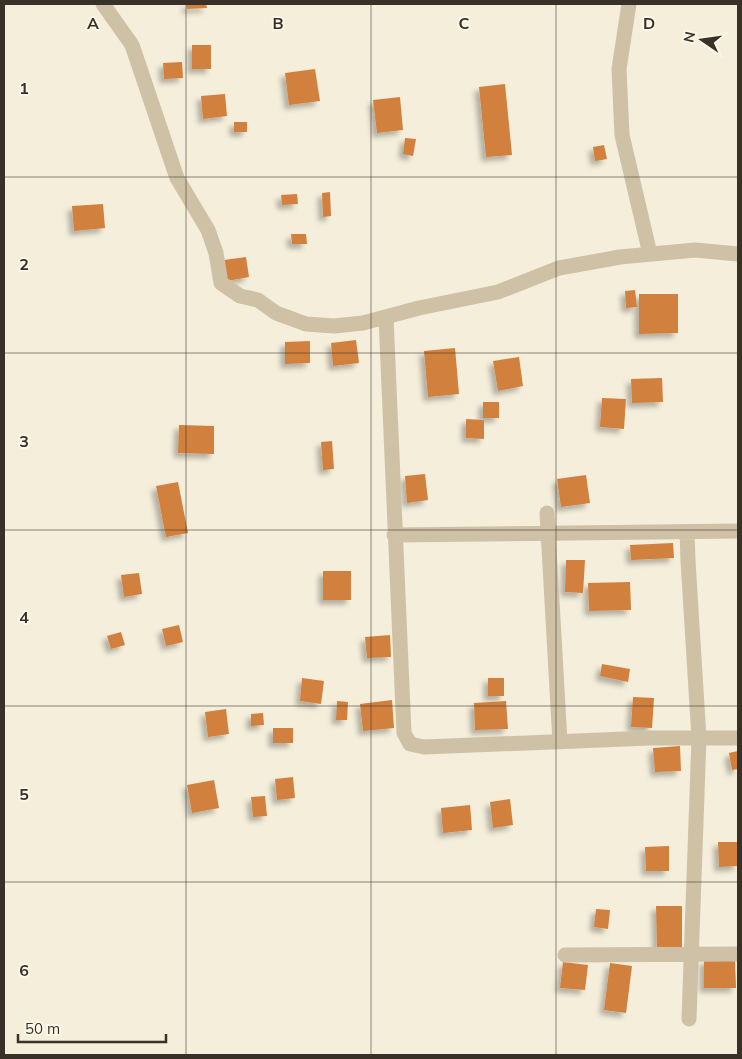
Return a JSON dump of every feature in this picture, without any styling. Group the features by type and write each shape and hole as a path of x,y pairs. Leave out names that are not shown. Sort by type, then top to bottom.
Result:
{"street":[{"path":"103,4 132,45 177,178 208,230 216,253 221,283 240,296 258,300 276,313 306,324 334,326 363,323 498,292 559,268 620,257 696,250 738,254"},
{"path":"629,4 619,69 622,135 650,254"},
{"path":"386,317 404,733 410,744 424,747 650,738 738,738"},
{"path":"547,513 560,742"},
{"path":"394,535 738,531"},
{"path":"688,532 688,561 699,738 689,1019"},
{"path":"565,955 738,954"}],"building":[{"path":"186,4 206,4 207,8 187,9"},
{"path":"192,45 211,45 211,69 192,69"},
{"path":"182,62 183,78 164,79 163,63"},
{"path":"315,69 320,101 289,105 285,73"},
{"path":"505,84 512,155 486,157 479,87"},
{"path":"225,94 227,116 203,119 201,96"},
{"path":"400,97 403,130 377,133 373,100"},
{"path":"234,122 247,122 247,132 234,132"},
{"path":"405,138 416,139 413,156 403,154"},
{"path":"604,145 607,159 595,161 593,147"},
{"path":"330,192 331,216 323,217 322,193"},
{"path":"297,194 298,204 282,205 281,195"},
{"path":"103,204 105,228 74,231 72,206"},
{"path":"291,234 306,234 307,244 292,244"},
{"path":"246,257 249,277 227,281 224,260"},
{"path":"635,290 637,307 626,308 625,291"},
{"path":"639,294 678,294 678,333 639,334"},
{"path":"356,340 359,363 333,366 331,343"},
{"path":"310,341 310,363 285,364 285,342"},
{"path":"455,348 459,394 428,397 424,351"},
{"path":"519,357 523,386 498,391 493,361"},
{"path":"662,378 663,402 632,403 631,379"},
{"path":"602,398 626,399 624,429 600,427"},
{"path":"483,402 499,402 499,418 483,418"},
{"path":"466,419 484,420 484,439 466,438"},
{"path":"179,425 214,426 214,454 178,453"},
{"path":"332,441 334,469 323,470 321,442"},
{"path":"425,474 428,500 407,503 405,476"},
{"path":"586,475 590,503 561,507 557,479"},
{"path":"178,482 188,533 166,537 156,486"},
{"path":"673,543 674,558 631,560 630,545"},
{"path":"566,560 585,560 583,593 565,592"},
{"path":"323,571 351,571 351,600 323,600"},
{"path":"139,573 142,594 124,597 121,575"},
{"path":"630,582 631,610 589,611 588,583"},
{"path":"179,625 183,642 166,646 162,629"},
{"path":"121,632 125,645 111,649 107,636"},
{"path":"390,635 391,657 367,658 365,637"},
{"path":"602,664 630,669 628,682 600,676"},
{"path":"302,678 324,681 321,704 300,701"},
{"path":"488,678 504,678 504,696 488,696"},
{"path":"633,697 654,698 652,728 631,727"},
{"path":"392,700 394,728 363,731 360,704"},
{"path":"337,701 348,702 347,720 336,720"},
{"path":"506,701 508,729 475,730 474,703"},
{"path":"226,709 229,734 208,737 205,712"},
{"path":"263,713 264,725 251,726 251,714"},
{"path":"273,728 293,728 293,743 273,743"},
{"path":"680,746 681,771 655,772 653,748"},
{"path":"738,751 738,769 732,770 729,753"},
{"path":"293,777 295,798 277,800 275,779"},
{"path":"214,780 219,808 192,813 187,785"},
{"path":"265,796 267,816 253,817 251,797"},
{"path":"510,799 513,825 493,828 490,802"},
{"path":"470,805 472,830 443,833 441,808"},
{"path":"718,842 738,842 738,866 719,867"},
{"path":"669,846 669,871 646,871 645,847"},
{"path":"656,906 682,906 682,949 657,949"},
{"path":"596,909 610,910 608,929 594,927"},
{"path":"704,960 735,960 736,988 704,988"},
{"path":"563,962 588,965 585,990 560,988"},
{"path":"610,963 632,966 626,1013 604,1010"}]}
